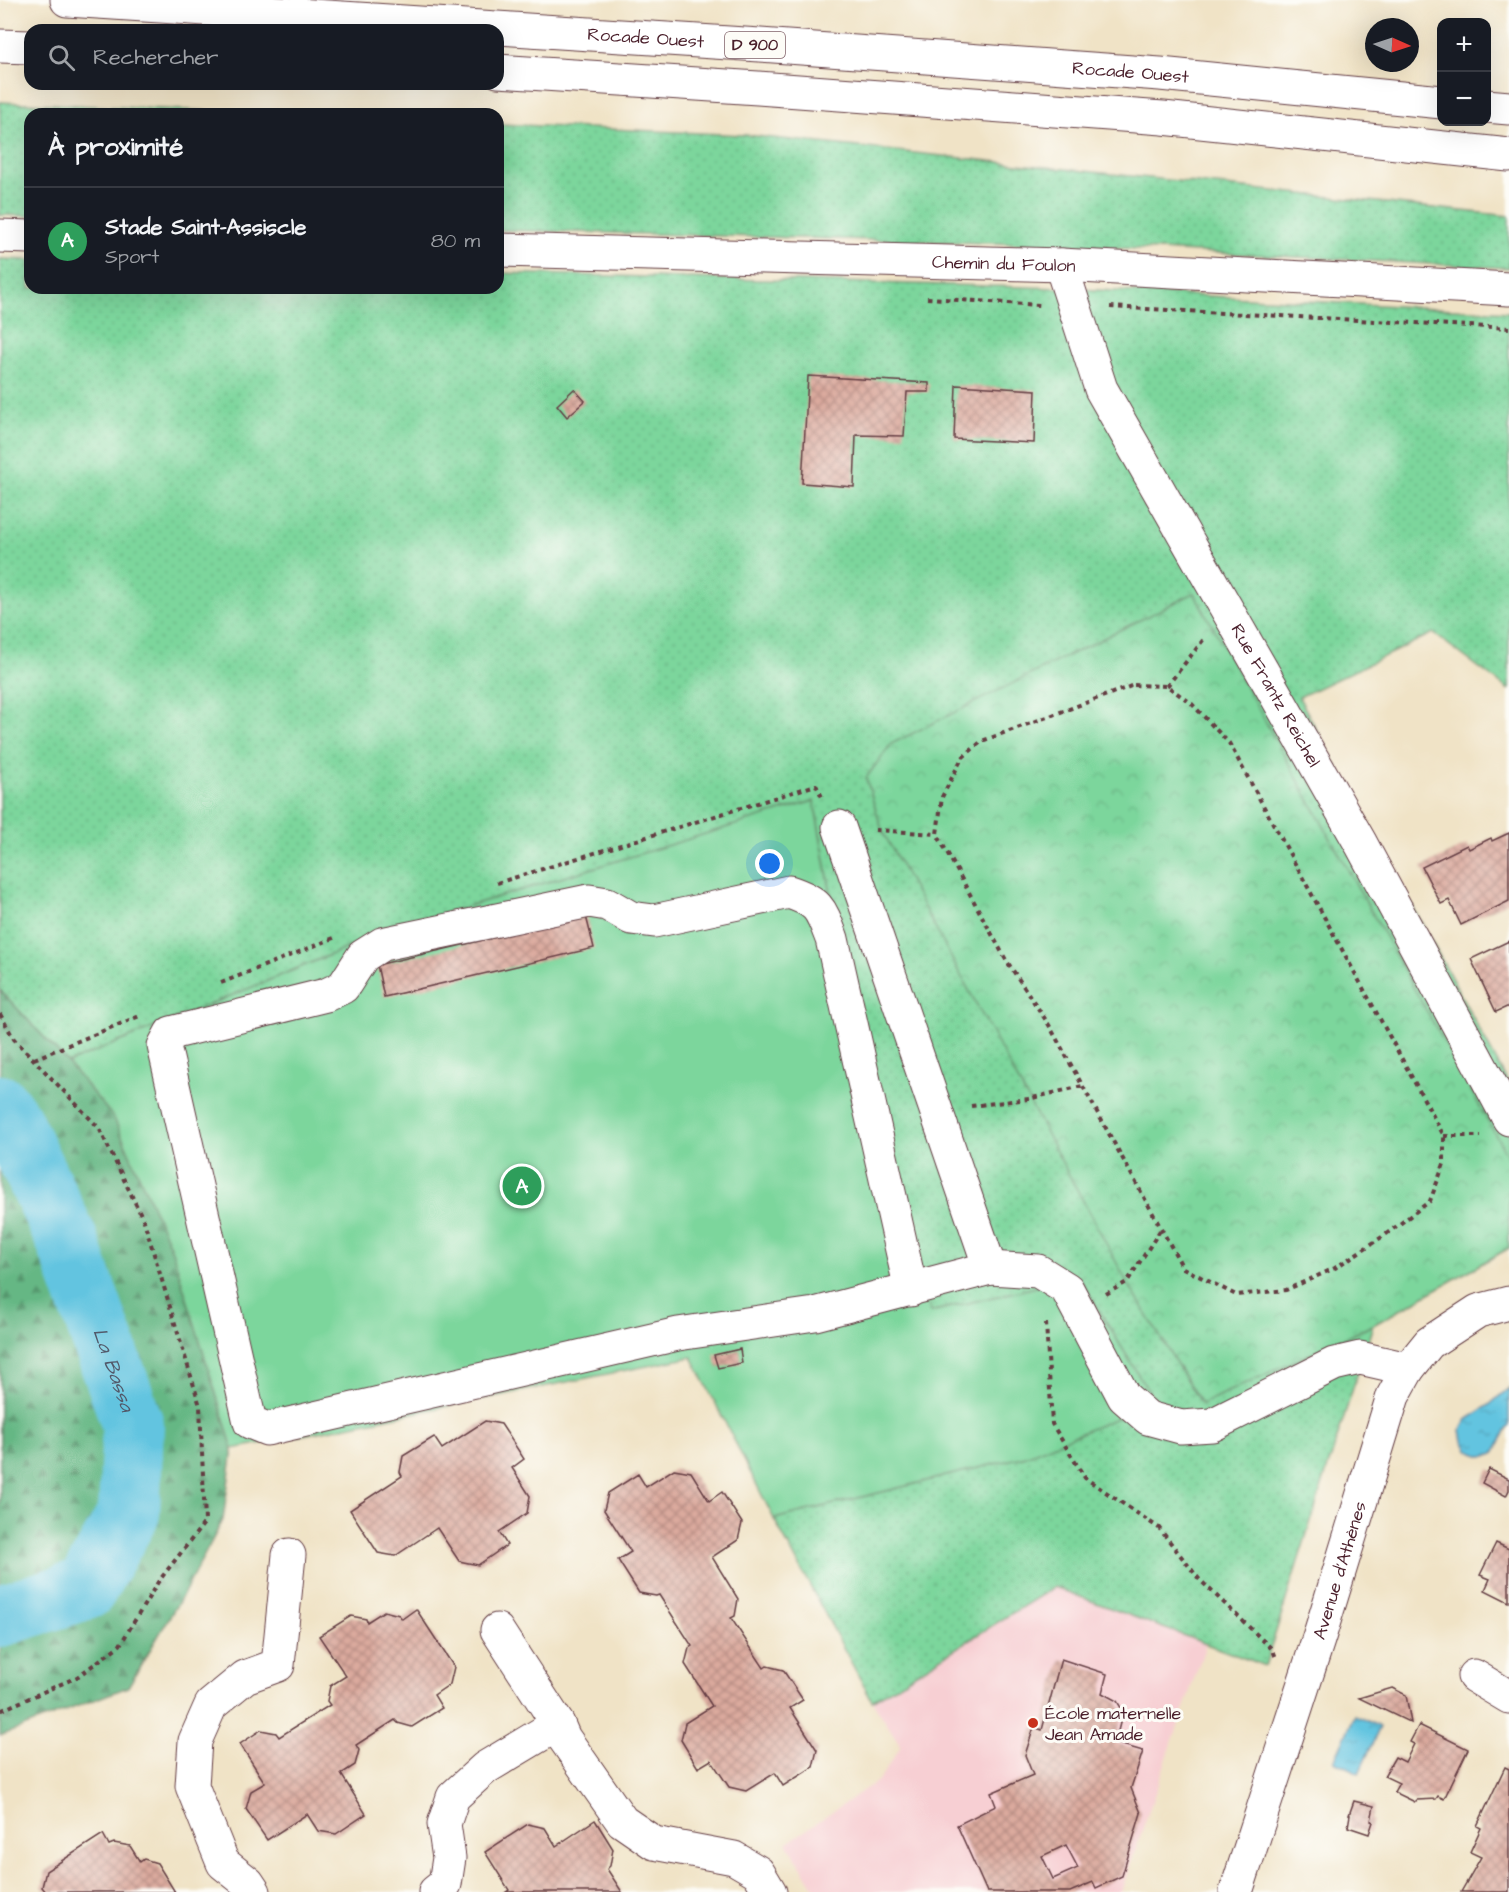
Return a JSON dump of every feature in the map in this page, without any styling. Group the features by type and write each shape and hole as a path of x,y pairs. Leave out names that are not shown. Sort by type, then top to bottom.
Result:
{"main road":[{"name":"Rocade Ouest","path":"67,0 436,24"},
{"name":"Rocade Ouest","path":"504,28 1137,72 1437,102"},
{"path":"0,46 24,47"},
{"path":"504,71 770,88 1163,118 1509,155"},
{"path":"1491,106 1509,108"},
{"path":"0,236 24,237"},
{"name":"Chemin du Foulon","path":"504,250 1061,266 1509,289"},
{"name":"Rue Frantz Reichel","path":"1061,266 1101,389 1360,844 1509,1119"},
{"path":"839,827 990,1268"},
{"path":"910,1290 832,939 822,913 807,898 789,892 654,921 630,918 607,904 590,901 382,944 363,956 343,987 326,995 171,1033 164,1046 250,1422 267,1429 678,1334 815,1314 910,1290 990,1268 1038,1271 1067,1289 1125,1397 1148,1418 1181,1427 1212,1425 1334,1364 1360,1358 1408,1369"},
{"name":"Avenue d'Athènes","path":"1236,1892 1320,1634 1393,1396 1408,1369 1429,1343 1478,1311 1509,1303"},
{"path":"254,1892 248,1883 223,1863 192,1786 195,1740 212,1705 245,1677 278,1665 289,1555"},
{"path":"497,1630 558,1724 564,1738 622,1821 654,1843 734,1858 758,1872 770,1892"},
{"path":"1474,1676 1509,1697"},
{"path":"435,1892 446,1884 448,1858 444,1824 453,1797 485,1768 558,1724"}],"path":[{"path":"918,298 1509,328"},
{"path":"1167,686 1213,627 1229,616"},
{"path":"1134,685 1167,686 1191,703 1228,743 1444,1136 1444,1164 1430,1200 1385,1235 1335,1268 1286,1290 1236,1294 1183,1268 1049,1025 1006,960 937,834 942,797 962,758 982,741 1134,685"},
{"path":"839,827 937,834"},
{"path":"0,1014 14,1039 99,1128 144,1221 200,1406 205,1522 158,1582 120,1645 77,1677 0,1711"},
{"path":"936,1110 1028,1099 1082,1086"},
{"path":"1161,1229 1126,1282 1078,1312 1045,1323 1052,1424 1085,1478 1159,1528 1199,1579 1274,1650 1277,1661"}],"shaded area":[{"name":"École maternelle Jean Amade","path":"1054,1587 1206,1644 1121,1892 817,1892 787,1843 880,1779 901,1746 872,1701"}],"green space":[{"path":"0,102 138,108 24,108 24,216 0,215"},
{"path":"504,124 745,135 1509,216 1509,268 1062,245 504,230"},
{"path":"0,259 24,260 24,294 504,294 504,273 1060,288 1509,312 1509,690 1433,633 1299,697 1509,1084 1509,1248 1373,1325 1265,1666 1054,1587 872,1701 774,1519 1026,1456 1079,1277 930,1312 831,894 814,801 393,929 68,1063 0,990"},
{"path":"1194,593 1509,1159 1509,1248 1373,1325 1201,1404 1127,1282 882,830 866,778 891,744"},
{"path":"814,801 831,894 930,1312 1079,1277 1155,1402 1026,1456 774,1519 692,1357 233,1449 173,1253 114,1118 68,1063 393,929"},
{"path":"0,990 68,1063 114,1118 173,1253 233,1449 223,1520 184,1593 128,1687 0,1736"}],"water":[{"path":"1509,1388 1509,1426 1494,1453 1481,1456 1469,1451 1463,1441 1461,1430 1466,1420 1488,1406"},
{"path":"1355,1715 1380,1727 1359,1773 1334,1761"}],"building":[{"path":"808,376 929,383 929,392 907,392 904,436 856,435 854,487 802,483"},
{"path":"956,385 1036,390 1034,443 954,439"},
{"path":"574,389 585,401 567,417 557,405"},
{"path":"1509,833 1509,901 1461,925 1449,900 1441,904 1422,867 1467,845 1469,849 1491,838 1492,841"},
{"path":"586,916 594,948 384,997 377,965"},
{"path":"1509,941 1509,1006 1496,1012 1471,959"},
{"path":"740,1349 742,1363 718,1368 714,1355"},
{"path":"485,1421 501,1424 524,1459 512,1468 530,1496 527,1513 499,1532 507,1545 478,1565 459,1561 437,1528 395,1556 378,1553 350,1510 402,1476 400,1472 403,1456 434,1437 442,1449"},
{"path":"674,1469 691,1472 709,1501 722,1492 742,1523 738,1540 712,1557 738,1599 735,1616 731,1618 764,1668 767,1666 783,1670 803,1700 790,1708 817,1750 813,1767 783,1786 775,1773 746,1791 729,1787 711,1760 698,1768 681,1740 685,1723 712,1706 685,1664 689,1648 692,1646 659,1595 639,1593 618,1560 631,1552 604,1510 608,1493 638,1474 646,1487"},
{"path":"1489,1469 1509,1479 1509,1490 1506,1496 1482,1483"},
{"path":"1496,1543 1509,1549 1509,1602 1485,1590 1490,1579 1480,1575"},
{"path":"416,1609 454,1667 450,1684 434,1695 442,1708 412,1727 395,1720 356,1745 359,1750 355,1765 341,1774 366,1814 336,1834 318,1831 307,1814 267,1840 246,1809 251,1791 265,1783 240,1744 261,1730 276,1733 279,1737 330,1705 327,1701 330,1686 346,1676 319,1636 351,1616 366,1619 367,1622 384,1611 399,1615 402,1619"},
{"path":"1061,1659 1107,1674 1102,1693 1117,1701 1123,1711 1115,1743 1143,1751 1131,1788 1141,1813 1122,1876 1096,1888 1093,1882 1070,1892 987,1892 957,1825 996,1806 991,1793 1033,1775 1025,1755 1034,1727 1042,1730","holes":["1066,1845 1078,1868 1053,1879 1042,1856"]},
{"path":"1392,1688 1406,1695 1411,1723 1359,1698"},
{"path":"1419,1725 1468,1749 1444,1799 1438,1796 1436,1799 1415,1802 1394,1792 1399,1783 1384,1776 1395,1757 1405,1762 1414,1744 1410,1742"},
{"path":"1505,1767 1509,1769 1509,1892 1461,1892 1481,1857 1470,1852 1481,1828 1477,1826"},
{"path":"1354,1801 1374,1806 1371,1821 1373,1822 1369,1834 1348,1827"},
{"path":"595,1820 613,1849 610,1866 607,1869 622,1892 506,1892 509,1890 485,1852 528,1824 545,1828 556,1846"},
{"path":"103,1834 109,1845 114,1843 130,1846 140,1862 144,1859 157,1863 175,1892 46,1892 42,1887 46,1871"}],"waterway":[{"name":"La Bassa","path":"0,1106 12,1123 67,1240 133,1425 129,1513 86,1589 0,1616"}],"place":[{"name":"Stade Saint-Assiscle","path":"522,1186"},
{"name":"École maternelle Jean Amade","path":"1033,1723"}]}
